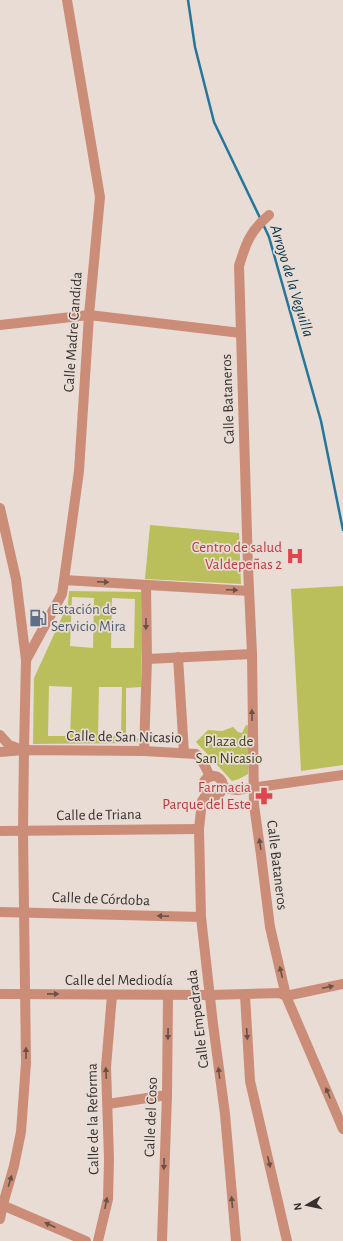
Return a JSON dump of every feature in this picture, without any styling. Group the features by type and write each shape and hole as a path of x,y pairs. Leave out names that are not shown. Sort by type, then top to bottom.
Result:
{"street":[{"name":"Calle Madre Candida","path":"26,660 62,594 78,471 89,315 100,196 67,0"},
{"name":"Calle Bataneros","path":"264,219 245,248 240,266 252,654 254,805 270,927 286,996 343,1129"},
{"path":"0,325 89,315 241,333"},
{"path":"0,1219 1,1204 14,1166 21,1132 26,1063 23,831 26,660 16,579 1,512"},
{"path":"64,580 249,591"},
{"path":"144,751 147,659 146,585"},
{"path":"147,659 252,654"},
{"path":"178,657 184,753"},
{"path":"0,735 4,750"},
{"name":"Calle de San Nicasio","path":"4,750 144,751 196,754 205,764 210,777"},
{"path":"223,788 237,790 343,775"},
{"path":"215,776 220,778 223,782 223,788 221,793 217,796 212,796 207,794 203,785 205,780 215,776"},
{"name":"Calle Empedrada","path":"207,794 202,801 199,828 202,917 210,996 225,1114 236,1241"},
{"name":"Calle de Triana","path":"0,831 199,828"},
{"name":"Calle de Córdoba","path":"0,912 202,917"},
{"name":"Calle del Mediodía","path":"0,994 210,996 279,994 286,996 343,984"},
{"name":"Calle de la Reforma","path":"98,1241 108,1199 109,1159 106,1067 112,995"},
{"name":"Calle del Coso","path":"162,1241 167,1095 168,995"},
{"path":"245,995 250,1081 287,1241"},
{"path":"108,1104 167,1095"},
{"path":"1,1204 86,1241"}],"green space":[{"path":"150,525 239,533 241,584 145,579"},
{"path":"343,586 343,765 301,771 291,589"},
{"path":"69,591 141,592 141,687 126,688 126,734 139,739 137,743 33,744 34,678 68,604","holes":["72,597 94,598 93,648 70,646","112,598 135,599 134,648 111,648","49,686 72,687 70,736 48,736","99,687 122,687 121,736 98,736"]},
{"name":"Plaza de San Nicasio","path":"246,725 250,726 248,774 232,781 196,742 208,730 222,731 233,727 238,732 242,733"}],"waterway":[{"name":"Arroyo de la Veguilla","path":"188,0 195,47 214,122 261,220"},
{"name":"Arroyo de la Veguilla","path":"263,224 269,237 321,421 343,530"}],"place":[{"name":"Centro de salud Valdepeñas 2","path":"295,556"},
{"name":"Estación de Servicio Mira","path":"38,618"},
{"name":"Farmacia Parque del Este","path":"264,796"}]}
